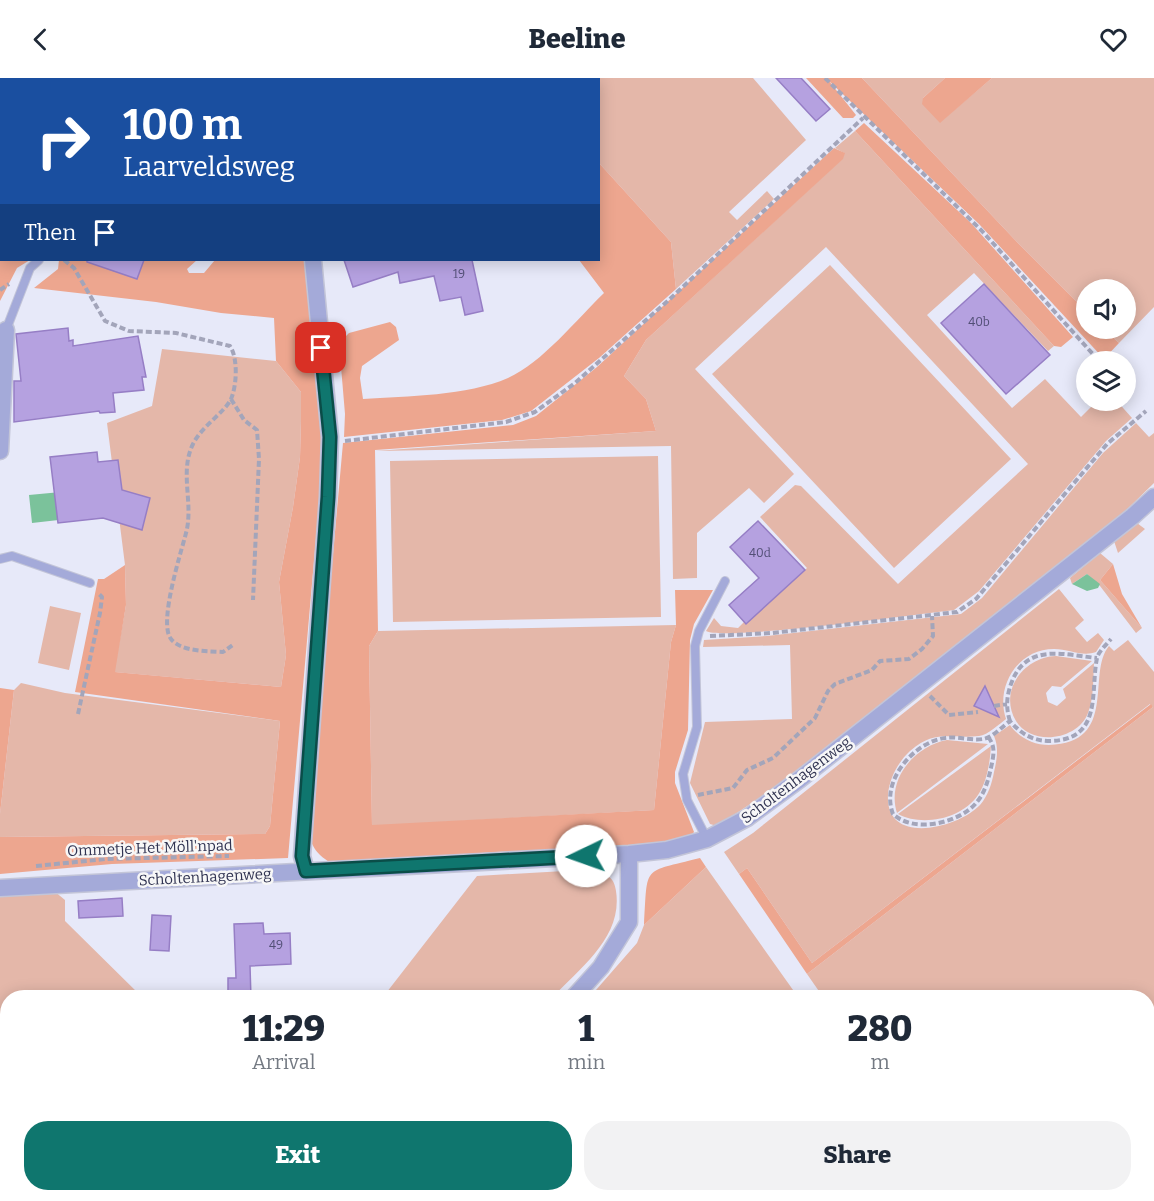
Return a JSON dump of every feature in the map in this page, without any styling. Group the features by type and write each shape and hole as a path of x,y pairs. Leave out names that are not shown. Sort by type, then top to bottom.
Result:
{"street":[{"path":"306,871 302,856 328,497 329,443 313,261"},
{"path":"0,452 6,330"},
{"name":"Scholtenhagenweg","path":"0,888 629,854 667,850 707,839 753,813 1133,516 1154,496"},
{"path":"580,990 601,967 629,922 629,854"}],"lane":[{"path":"6,330 30,268 38,261"},
{"path":"0,559 12,556 90,583"},
{"path":"707,839 687,800 683,774 697,727 695,646 697,636 725,581"}],"path":[{"path":"825,78 863,118 982,231 1090,351"},
{"path":"329,443 506,422 535,412 575,383 662,306 863,118"},
{"path":"65,261 74,268 105,321 129,330 176,333 230,346 235,354 236,370 231,399 209,421 192,445 185,479 191,507 175,567 166,631 172,641 188,648 222,652 234,644"},
{"path":"231,399 244,420 257,430 259,459 253,600"},
{"path":"697,636 772,633 957,612 976,599 1107,444 1146,411"},
{"path":"78,714 102,597 90,583"},
{"path":"687,800 706,792 733,788 747,770 773,758 815,718 828,691 835,684 872,669 880,661 909,658 922,650 933,636 932,616"},
{"path":"1097,658 1058,652 1034,657 1020,667 1007,704 1010,721 1026,735 1043,741 1062,739 1079,731 1092,712 1097,658 1111,639"},
{"path":"920,683 949,715 978,712"},
{"path":"994,706 1007,704"},
{"path":"988,737 993,743 993,755 986,786 977,802 966,813 928,824 909,822 893,814 890,804 893,785 901,768 914,752 928,743 943,738 982,740 1010,721"},
{"name":"Ommetje Het Möll'npad","path":"27,867 106,859 237,856"}],"shaded area":[{"path":"600,78 753,78 806,140 729,212 737,220 767,191 774,199 676,289 671,242 600,164"},
{"path":"806,78 862,78 1076,301 1076,329 979,224 829,81 856,115 853,118 843,118"},
{"path":"862,78 945,78 923,98 940,122 992,78 1154,78 1154,307 1136,326 1136,279 1076,279 1076,301"},
{"path":"945,78 992,78 940,123 922,104 923,98"},
{"path":"864,123 971,223 1073,337 1061,347 1054,346 855,131"},
{"path":"855,131 1054,346 1048,351 974,273 927,315 1012,408 1045,379 1081,417 1087,411 1126,411 1132,418 1106,441 979,591 954,610 783,630 720,633 706,631 714,618 721,626 738,628 744,622 746,624 807,568 760,517 795,485 801,486 898,584 1028,464 826,247 695,369 794,474 764,503 749,488 697,533 697,578 673,579 671,446 375,451 656,431 646,399 624,376 646,340 842,159 844,153 835,148"},
{"path":"834,148 845,153 843,159 646,340 624,376 646,399 656,431 375,450 378,631 369,646 372,825 654,810 671,642 676,625 675,590 713,590 694,624 690,640 688,730 675,772 675,783 694,832 690,837 627,848 495,852 333,864 323,857 313,847 308,831 343,443 513,425 536,416 597,367"},
{"path":"600,164 671,242 676,289 599,358 531,411 502,420 344,437 345,414 339,343 349,333 390,322 396,327 399,340 362,366 360,378 363,399 456,392 492,384 521,371 559,340 604,293 580,261 600,261"},
{"path":"0,261 28,261 17,268 0,301"},
{"path":"59,261 196,261 187,269 189,273 204,273 214,261 307,261 316,339 323,458 288,858 112,864 0,874 0,837 265,834 270,826 280,721 75,692 98,579 104,579 125,565 126,605 115,672 281,687 286,655 279,582 300,457 301,392 276,361 274,318 34,288 58,269"},
{"path":"830,265 1011,459 894,568 712,374"},
{"path":"1085,339 1115,339 1119,343 1112,351 1097,351"},
{"path":"162,349 276,361 301,392 300,457 279,582 286,655 281,687 114,672 126,605 125,565 107,423 152,406"},
{"path":"1136,423 1149,437 1154,433 1154,483 1111,525 770,791 717,826 710,824 690,783 705,722 792,719 790,645 703,647 704,640 767,636 961,614 982,598 1103,453"},
{"path":"658,456 661,617 393,622 390,461"},
{"path":"82,490 85,517 32,523 29,495"},
{"path":"1137,523 1145,529 1118,553 1114,541"},
{"path":"1100,553 1113,564 1100,580 1142,628 1136,633 1100,586 1087,574 1072,584 1070,578"},
{"path":"1113,564 1122,594 1142,628 1100,580"},
{"path":"1087,574 1100,584 1098,588 1087,591 1072,584"},
{"path":"1059,589 1084,620 1075,628 1087,642 1098,633 1104,640 1096,652 1086,654 1054,649 1030,655 1020,662 1007,682 1003,707 1006,719 990,732 969,737 935,737 910,751 898,766 890,783 888,795 890,811 898,821 910,827 940,826 956,821 980,805 991,785 995,767 997,745 994,736 1010,725 1022,737 1043,745 1071,741 1085,732 1093,720 1103,658 1109,646 1114,651 1128,640 1154,672 1154,990 818,990 807,974 1153,707 1150,704 812,963 747,868 739,874 724,852 753,833"},
{"path":"50,606 81,613 69,670 38,663"},
{"path":"676,625 671,642 654,810 372,826 369,646 378,631"},
{"path":"1056,656 1092,661 1061,687 1052,686 1046,693 1048,702 1057,706 1066,698 1063,689 1094,663 1093,688 1088,713 1083,722 1065,734 1054,737 1033,735 1023,729 1011,710 1012,688 1017,678 1034,662"},
{"path":"21,683 65,693 280,721 270,826 265,834 0,837 0,814 14,690"},
{"path":"0,688 14,690 0,814"},
{"path":"1151,704 1153,707 807,974 739,874 747,868 812,963"},
{"path":"947,740 988,744 897,813 896,788 906,766 924,749"},
{"path":"991,746 984,784 978,795 962,810 930,820 918,820 898,814"},
{"path":"700,858 706,867 644,925 646,891 651,874 667,866"},
{"path":"706,867 793,990 596,990 637,943 644,925"},
{"path":"582,870 599,872 609,876 615,885 616,908 613,923 598,950 560,990 388,990 477,876"},
{"path":"54,891 65,900 65,921 135,990 0,990 0,894"}],"building":[{"path":"776,78 801,78 830,109 816,121"},
{"path":"87,261 144,261 137,279"},
{"path":"344,261 472,261 483,311 465,315 461,297 440,301 434,276 400,283 398,272 353,287"},
{"path":"984,284 1050,355 1006,394 941,323"},
{"path":"68,328 69,341 73,340 73,346 138,336 146,377 142,377 144,390 113,393 115,412 100,413 99,411 14,422 14,381 21,381 16,334"},
{"path":"97,452 98,462 118,460 122,490 150,498 142,530 103,518 58,523 50,457"},
{"path":"758,521 805,570 746,624 729,605 759,578 730,547"},
{"path":"985,686 999,717 974,706"},
{"path":"122,898 123,916 79,918 78,901"},
{"path":"152,915 171,916 169,951 150,950"},
{"path":"263,923 264,934 290,933 291,964 250,966 251,990 228,990 228,978 236,978 234,924"}],"route":[{"path":"321,348 330,437 328,497 302,856 306,871 586,856"}]}
